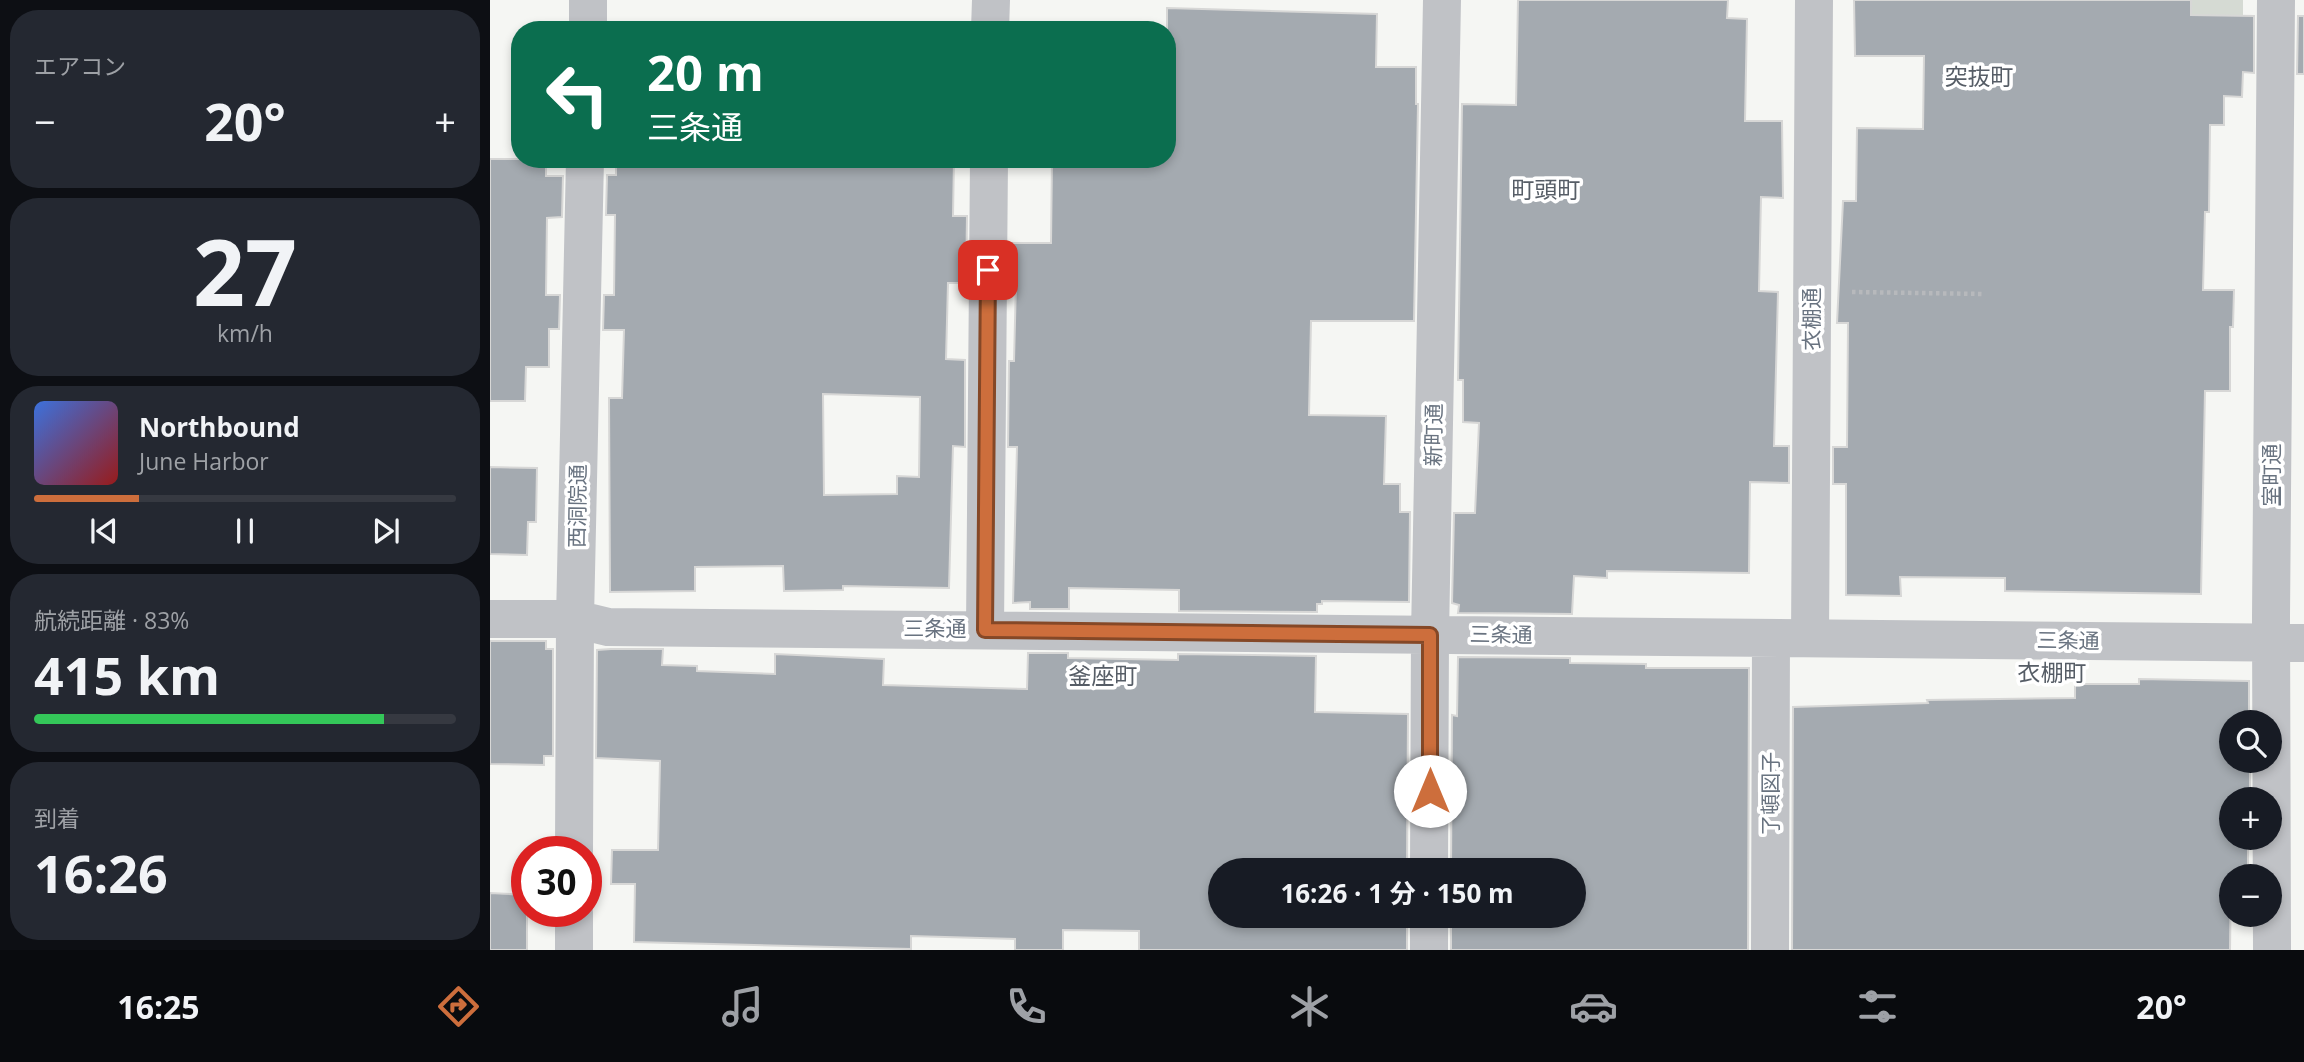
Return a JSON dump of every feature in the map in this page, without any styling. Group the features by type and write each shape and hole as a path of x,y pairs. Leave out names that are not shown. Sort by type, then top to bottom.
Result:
{"street":[{"path":"588,21 589,0"},
{"path":"990,21 991,0"},
{"name":"新町通","path":"1430,858 1430,635 1442,0"},
{"name":"衣棚通","path":"1810,638 1814,0"},
{"name":"室町通","path":"2272,950 2288,643 2276,0"},
{"name":"西洞院通","path":"574,836 575,619 585,168"},
{"path":"985,630 989,168"},
{"name":"三条通","path":"490,619 575,619 608,628 2288,643"},
{"name":"了頓図子","path":"1770,950 1771,638"},
{"path":"574,927 574,950"},
{"path":"1429,928 1429,950"}],"path":[{"path":"1812,292 1984,294"}],"shaded area":[{"path":"2191,0 2243,0 2243,16 2191,15"}],"building":[{"path":"1518,0 1728,0 1727,18 1747,19 1745,121 1782,121 1783,198 1761,197 1759,291 1778,292 1774,446 1789,446 1789,483 1750,482 1749,573 1607,571 1607,578 1574,576 1572,614 1458,613 1459,605 1452,603 1454,513 1475,513 1479,423 1463,422 1463,380 1458,380 1462,104 1516,105"},
{"path":"1854,0 2191,0 2191,15 2254,16 2254,73 2243,72 2242,97 2224,96 2224,125 2210,125 2209,212 2205,212 2203,290 2234,290 2233,327 2230,327 2230,391 2205,391 2201,594 2005,591 2005,578 1900,577 1901,596 1846,595 1846,484 1833,484 1833,447 1847,447 1848,323 1837,323 1843,201 1856,201 1857,128 1923,129 1924,56 1855,56"},
{"path":"1167,8 1377,14 1376,67 1416,67 1418,104 1414,321 1311,321 1309,415 1386,416 1384,484 1400,484 1400,512 1410,512 1409,602 1322,601 1322,604 1317,604 1317,612 1179,611 1179,590 1069,588 1069,609 1030,609 1030,602 1013,603 1017,447 1008,447 1009,361 1014,361 1016,282 1010,282 1010,243 1051,243 1052,168 1176,168 1176,21 1167,21"},
{"path":"2298,16 2304,16 2304,74 2297,74"},
{"path":"490,159 511,159 511,168 546,168 546,176 563,176 562,217 547,218 546,295 560,295 559,329 549,329 549,367 526,367 525,401 490,401"},
{"path":"616,168 954,168 953,216 967,216 966,283 948,283 946,359 965,360 965,447 953,446 949,588 843,586 843,590 784,591 783,566 695,567 695,591 610,592 609,398 622,398 624,330 603,330 604,295 614,295 615,215 606,215 607,175 616,175","holes":["823,394 920,397 919,477 897,476 897,494 824,495"]},
{"path":"490,467 537,468 536,522 528,522 527,555 490,554"},
{"path":"490,641 546,641 546,649 553,649 553,756 544,756 544,765 490,764"},
{"path":"663,649 662,665 697,666 697,671 775,674 775,654 884,659 883,685 1027,689 1028,653 1068,653 1068,658 1178,660 1178,654 1316,656 1315,712 1408,714 1407,858 1208,858 1208,928 1407,928 1407,950 1139,950 1139,931 1063,930 1063,950 1015,950 1015,939 911,936 911,949 634,942 635,884 611,884 612,850 658,850 660,761 596,758 597,650"},
{"path":"1458,657 1570,658 1570,663 1646,664 1646,668 1749,668 1748,950 1451,950 1451,928 1586,928 1586,858 1451,858 1452,715 1457,716"},
{"path":"2139,679 2249,681 2249,710 2219,710 2219,773 2250,773 2250,787 2219,787 2219,850 2248,850 2248,864 2219,864 2219,927 2230,927 2230,950 1792,950 1793,707 1928,703 1927,700 2075,698 2075,684 2139,684"},
{"path":"490,893 511,894 511,927 527,927 527,950 490,950"}],"district":[{"name":"突抜町","path":"1979,77"},
{"name":"町頭町","path":"1546,190"},
{"name":"衣棚町","path":"2052,673"},
{"name":"釜座町","path":"1103,676"}],"route":[{"path":"988,270 985,630 1430,635 1430,791"}]}
